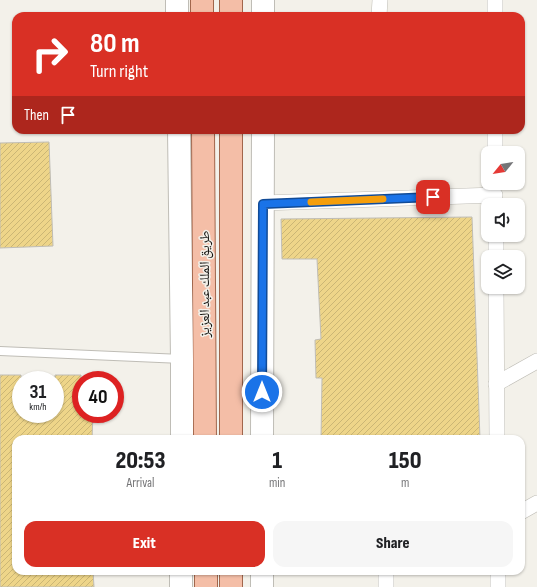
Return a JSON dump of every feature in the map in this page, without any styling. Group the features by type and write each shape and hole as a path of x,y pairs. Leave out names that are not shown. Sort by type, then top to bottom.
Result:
{"main road":[{"path":"202,0 202,12"},
{"path":"231,0 231,12"},
{"name":"طريق الملك عبد العزيز","path":"203,134 205,435"},
{"name":"طريق الملك عبد العزيز","path":"231,134 231,435"},
{"path":"206,575 206,587"},
{"path":"231,575 231,587"}],"street":[{"path":"177,0 177,12"},
{"path":"263,0 264,12"},
{"path":"379,12 380,0"},
{"path":"495,0 495,12"},
{"path":"179,134 182,435"},
{"path":"262,435 263,134"},
{"path":"495,134 495,146"},
{"path":"263,204 496,194"},
{"path":"496,294 497,435"},
{"path":"496,384 537,361"},
{"path":"525,510 537,503"},
{"path":"181,575 181,587"},
{"path":"262,575 262,587"},
{"path":"386,575 386,587"},
{"path":"498,575 498,587"}],"lane":[{"path":"0,351 182,359"}],"building":[{"path":"49,142 53,246 0,248 0,143"},
{"path":"472,217 480,435 321,435 322,378 316,378 315,340 321,339 317,259 282,259 281,219"},
{"path":"0,375 12,375 12,423 64,423 64,375 72,375 72,423 93,423 92,435 12,435 12,575 93,575 94,587 0,587"}],"slow traffic":[{"path":"311,202 383,199"}],"route":[{"path":"262,392 263,204 433,197"}]}
